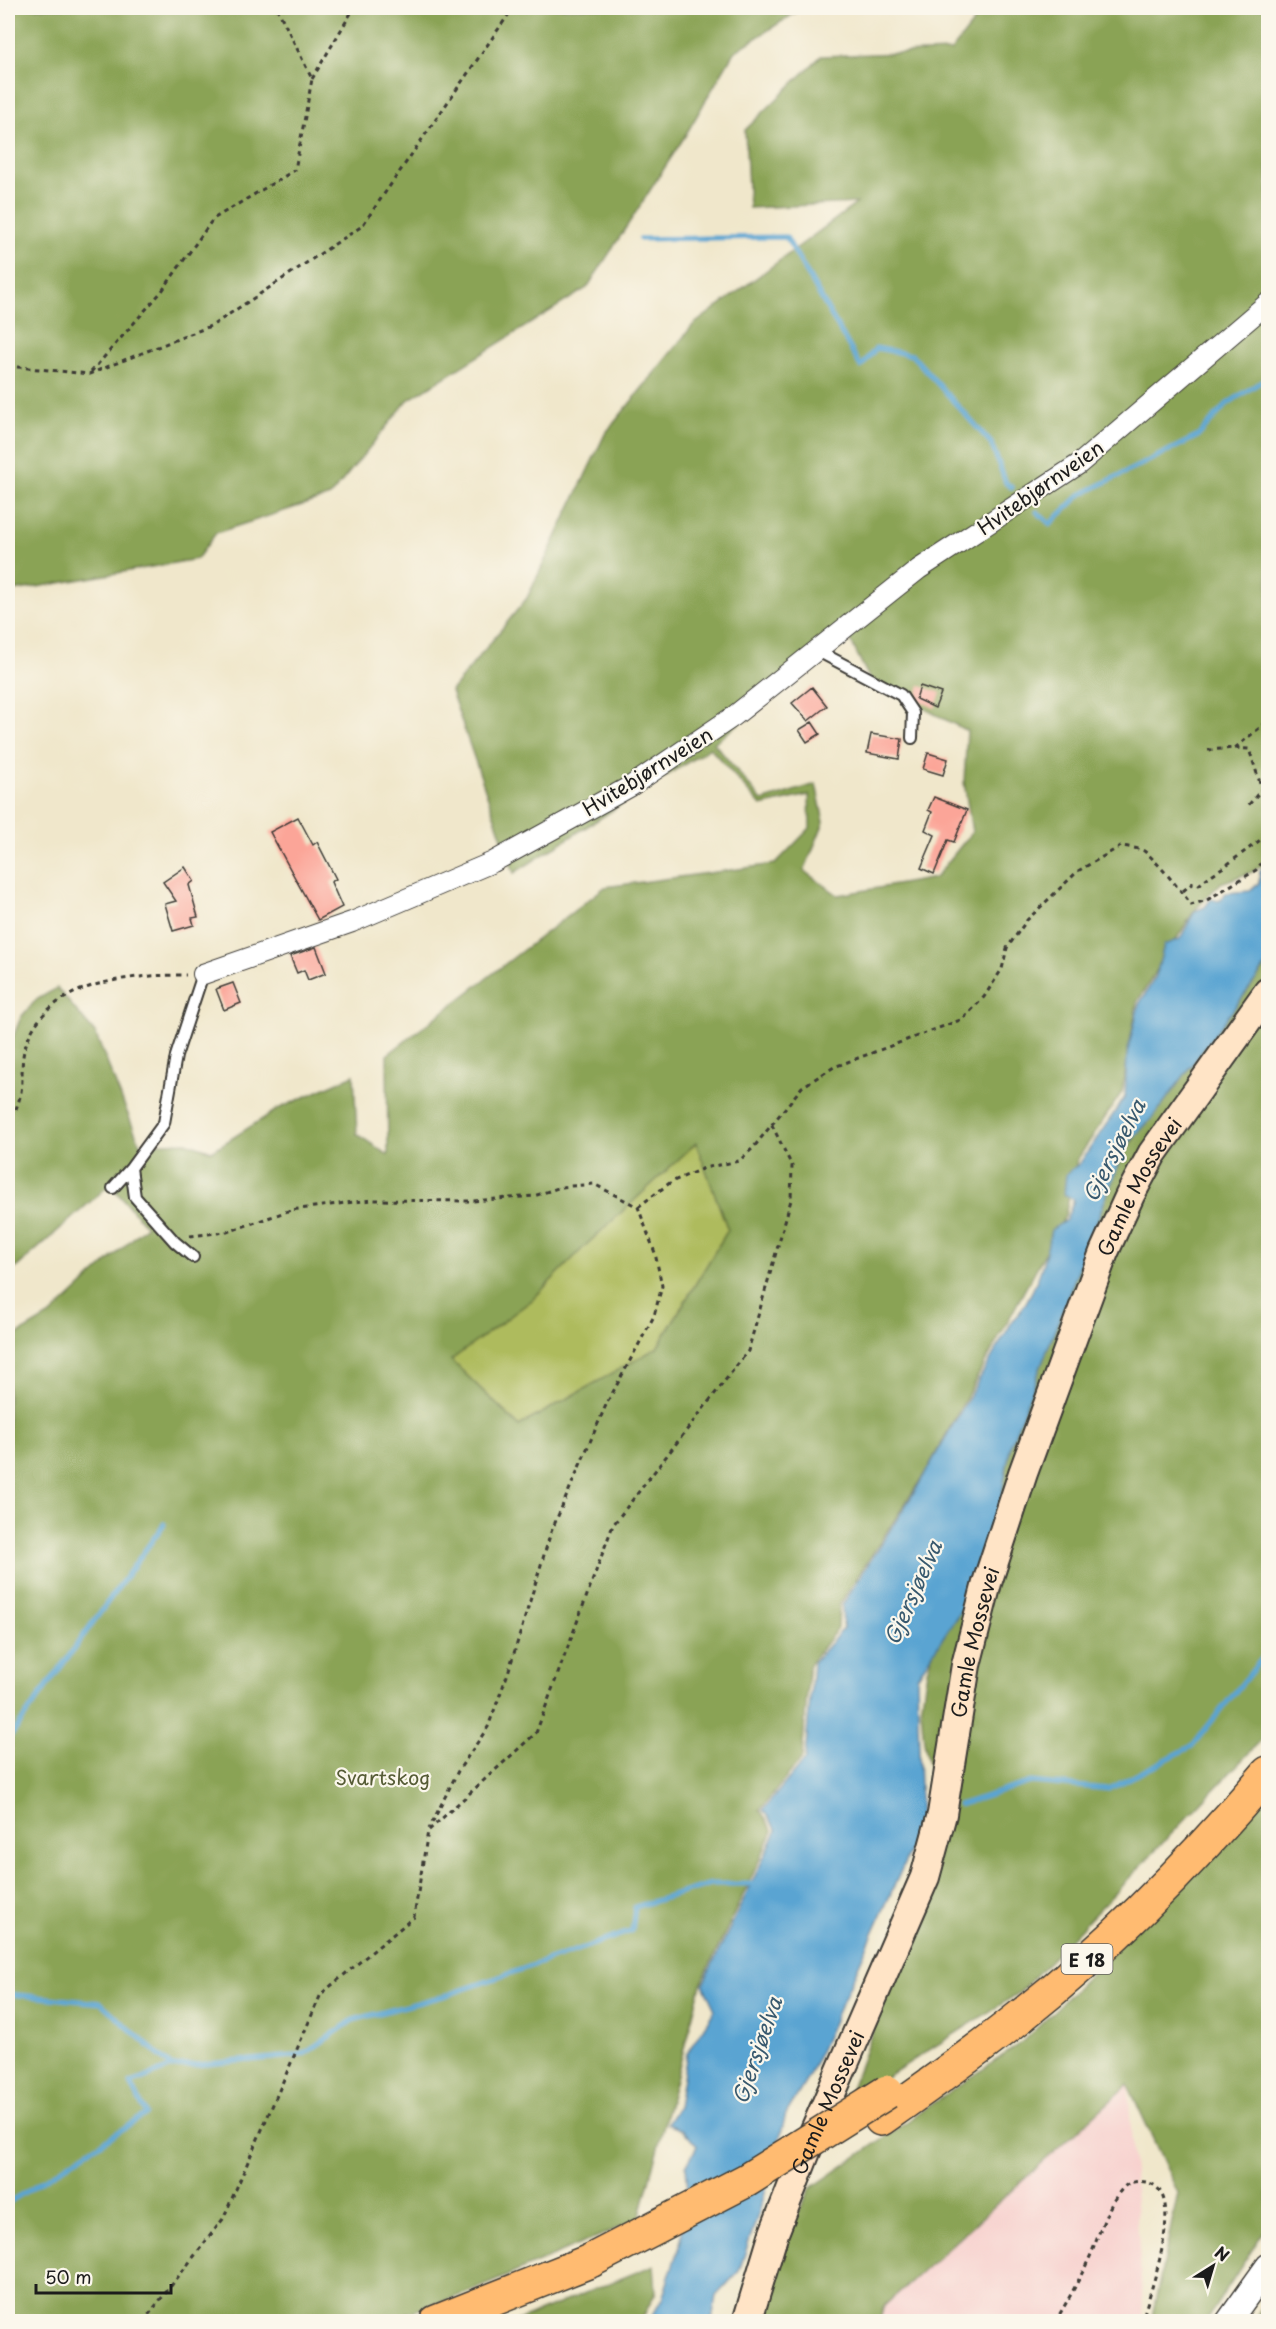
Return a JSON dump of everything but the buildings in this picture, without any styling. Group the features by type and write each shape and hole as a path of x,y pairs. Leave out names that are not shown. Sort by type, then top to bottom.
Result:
{"highway":[{"name":"E 18","path":"884,2106 1063,1958 1190,1838 1269,1747"},
{"name":"E 18","path":"485,2322 594,2268 747,2180 884,2106 1021,2016 1073,1972 1203,1846 1269,1773"},
{"name":"E 18","path":"436,2322 594,2268"}],"main road":[{"name":"Gamle Mossevei","path":"747,2322 774,2233 805,2154 925,1877 942,1814 966,1665 987,1582 1023,1473 1100,1262 1130,1195 1152,1154 1269,992"}],"street":[{"name":"Hvitebjørnveien","path":"202,974 352,922 493,862 631,786 734,716 919,569 1079,464 1269,303"},
{"path":"1228,2322 1269,2266"}],"lane":[{"path":"816,651 901,695 913,713 912,738"},
{"path":"113,1188 131,1168 164,1123 176,1056 202,974"},
{"path":"131,1168 135,1197 175,1242 193,1257"}],"path":[{"path":"276,8 312,78"},
{"path":"89,374 162,291 213,219 295,171 312,78 354,8"},
{"path":"8,366 89,374 213,325 362,226 513,8"},
{"path":"1235,748 1269,721"},
{"path":"1208,750 1249,749 1262,789 1246,808"},
{"path":"1183,891 1193,883 1199,885 1210,873 1220,870 1244,849 1269,835"},
{"path":"638,1207 671,1182 704,1168 739,1161 753,1148 802,1087 834,1067 963,1018 984,997 1002,969 1007,948 1027,920 1077,871 1121,846 1145,851 1172,883 1183,891 1191,905 1206,900 1256,870 1269,855"},
{"path":"8,1126 21,1094 24,1050 42,1016 56,1001 73,992 138,976 202,974"},
{"path":"428,1831 536,1733 613,1525 748,1351 791,1200 792,1166 771,1123"},
{"path":"143,2322 223,2219 321,1994 414,1917 428,1831 458,1771 488,1727 508,1673 551,1532 606,1405 654,1316 662,1287 655,1253 638,1207 594,1184 561,1187 534,1196 472,1201 373,1200 291,1210 227,1232 195,1234 175,1242"},
{"path":"1055,2322 1089,2260 1116,2198 1125,2186 1141,2181 1149,2182 1164,2195 1167,2214 1164,2239 1142,2322"}],"shaded area":[{"path":"1128,2085 1144,2321 880,2322 883,2307"}],"green space":[{"path":"8,8 803,8 734,52 685,136 587,288 408,400 330,496 216,533 197,559 8,592"},
{"name":"Svartskog","path":"985,8 1268,8 1268,861 1252,872 1221,883 1194,911 1137,1002 1122,1092 1077,1160 1065,1216 925,1473 839,1605 838,1628 809,1665 802,1758 760,1810 773,1831 701,1984 639,2219 467,2293 384,2321 8,2321 8,1334 10,1339 52,1314 146,1226 113,1188 107,1187 8,1275 8,1050 21,1017 36,1000 57,988 95,1033 140,1144 186,1142 212,1151 278,1109 354,1075 357,1134 388,1155 387,1055 605,887 775,864 810,828 809,795 761,806 710,748 514,873 451,691 527,598 605,434 693,325 857,203 749,208 745,130 821,56 951,51","holes":["849,638 870,680 967,731 964,782 972,832 935,878 838,895 804,871 824,822 816,784 762,801 714,743","696,1143 728,1230 657,1348 519,1426 451,1360 532,1300 585,1246"]},
{"path":"1268,958 1268,1733 1019,1993 846,2103 926,1887 933,1782 924,1742 921,1710 927,1670 1027,1371 1101,1197 1131,1143"},
{"path":"696,1143 728,1230 657,1348 519,1426 451,1360 532,1300 585,1246"},
{"path":"1268,1795 1268,2225 1206,2321 1151,2321 1178,2193 1128,2085 883,2307 880,2321 757,2322 784,2242 810,2189 1025,2040"},
{"path":"654,2265 656,2292 641,2321 516,2321"},
{"path":"1268,2295 1268,2321 1254,2321"}],"water":[{"name":"Gjersjøelva","path":"1268,862 1268,963 1154,1116 1126,1146 1011,1444 988,1569 917,1677 921,1826 809,2076 786,2114 764,2197 739,2271 716,2296 712,2321 649,2322 662,2299 681,2240 688,2190 686,2166 697,2146 683,2130 667,2124 678,2107 687,2053 715,2010 703,1984 777,1830 763,1810 805,1759 813,1663 843,1629 842,1605 915,1491 1012,1322 1033,1290 1042,1267 1051,1230 1066,1220 1074,1200 1064,1194 1066,1174 1080,1163 1125,1097 1127,1054 1139,1004 1156,976 1164,945 1180,939 1195,911 1205,907 1211,899 1219,901 1226,893 1250,891 1259,883 1260,871"}],"waterway":[{"path":"640,239 786,237 861,367 876,348 912,355 991,443 1006,483 1012,488"},
{"path":"1037,512 1050,524 1080,495 1198,436 1227,404 1268,377"},
{"path":"8,1740 164,1524"},
{"path":"959,1805 1031,1782 1109,1789 1192,1746 1268,1651"},
{"path":"921,1818 925,1816"},
{"path":"8,2203 146,2114 131,2083 172,2067 306,2053 353,2020 447,1995 632,1931 635,1907 711,1884 756,1884"},
{"path":"8,1994 101,2003 172,2067"}]}
